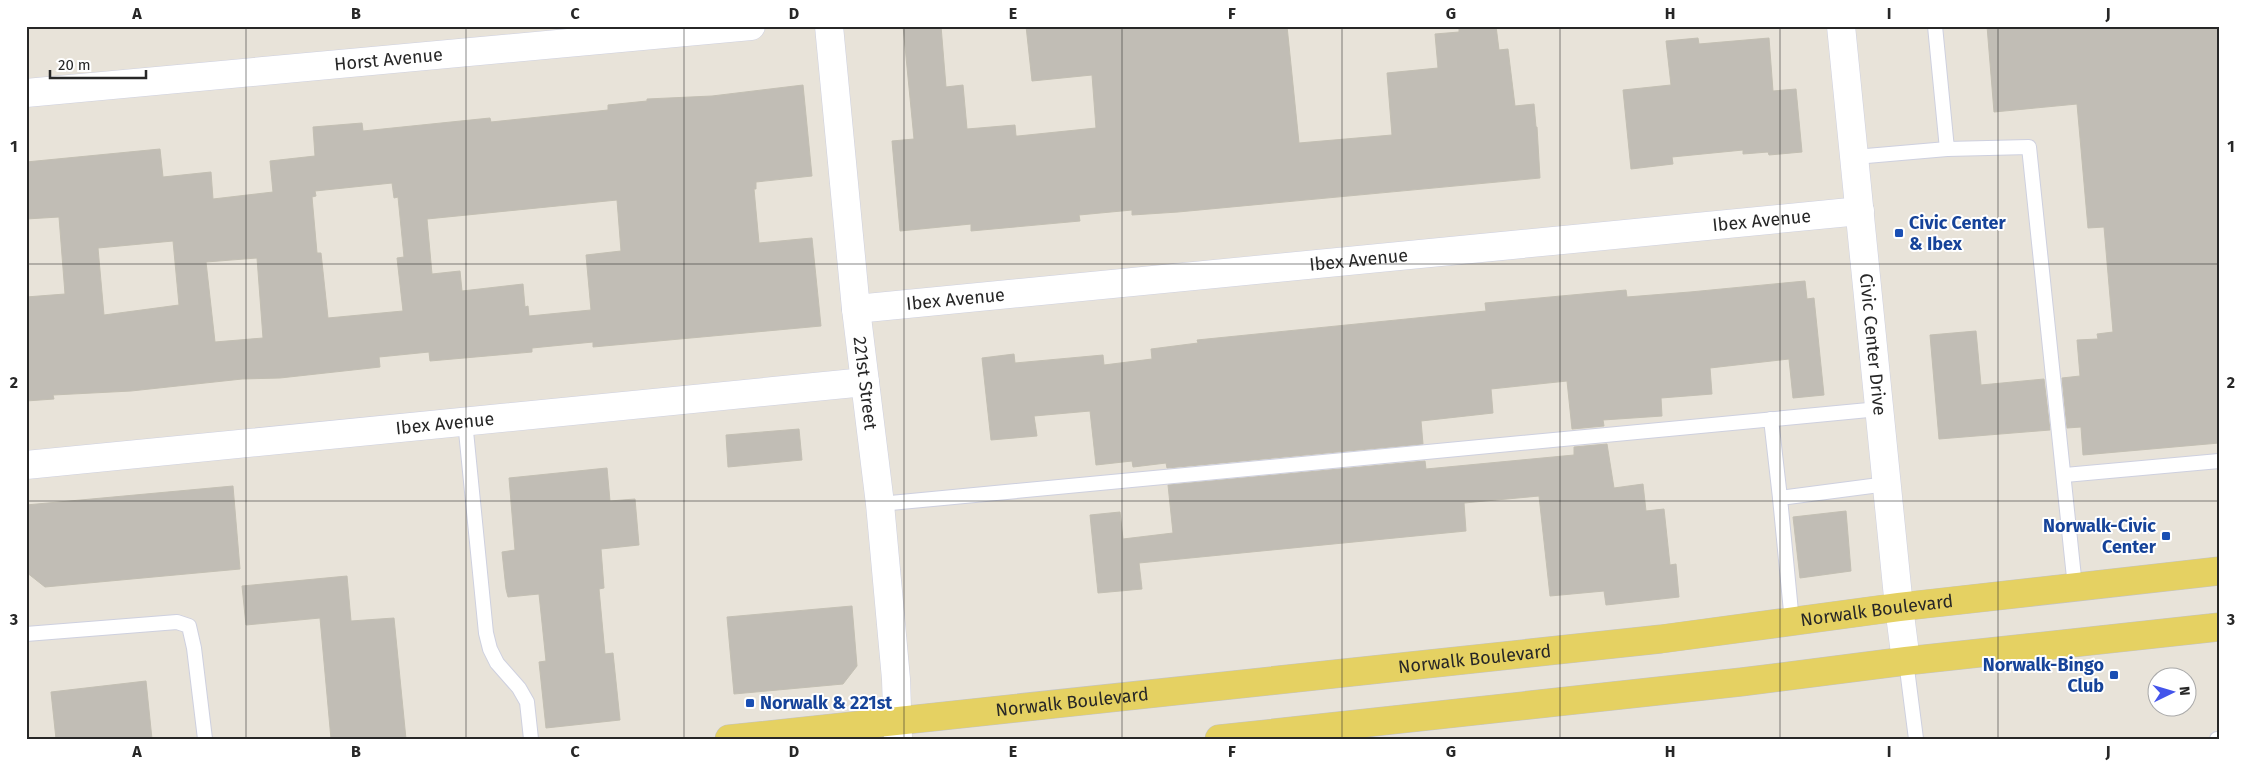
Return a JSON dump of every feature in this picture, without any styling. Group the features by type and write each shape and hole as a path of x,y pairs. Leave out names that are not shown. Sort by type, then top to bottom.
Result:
{"main road":[{"name":"Norwalk Boulevard","path":"728,739 898,730 1792,622 1899,607 2219,571"},
{"path":"1220,739 1742,682 1906,661 2219,627"}],"street":[{"name":"Horst Avenue","path":"26,93 751,26"},
{"name":"221st Street","path":"829,26 856,309 880,504 898,730"},
{"name":"Civic Center Drive","path":"1842,26 1879,409 1906,661"},
{"name":"Ibex Avenue","path":"856,309 1860,211"},
{"name":"Ibex Avenue","path":"26,465 865,382"}],"lane":[{"path":"1935,26 1947,148"},
{"path":"1855,158 1947,148 2029,147 2075,587"},
{"path":"880,504 1879,409"},
{"path":"1771,419 1792,622"},
{"path":"464,421 486,634 490,649 497,663 519,688 527,702 531,739"},
{"path":"2064,475 2219,461"},
{"path":"1780,498 1887,484"},
{"path":"26,634 177,622 189,626 194,648 205,739"},
{"path":"1906,661 1916,739"}],"building":[{"path":"903,26 941,26 946,87 963,85 967,129 1015,125 1016,136 1018,136 1096,128 1092,75 1032,81 1026,26 1287,26 1299,143 1392,135 1387,73 1438,68 1435,34 1459,32 1459,26 1496,26 1499,50 1508,49 1515,106 1534,104 1540,178 1178,212 1132,215 1132,210 1079,215 1080,221 971,231 971,224 900,231 892,141 914,139"},
{"path":"1987,26 2219,26 2219,443 2083,455 2081,427 2067,428 2062,378 2080,376 2077,340 2098,339 2097,334 2113,332 2104,227 2088,228 2077,104 1994,112"},
{"path":"1698,38 1699,44 1769,38 1773,91 1796,89 1802,152 1769,155 1768,152 1743,154 1743,150 1672,157 1673,164 1631,169 1623,90 1671,85 1666,41"},
{"path":"803,85 812,176 756,182 756,189 754,189 759,243 812,238 821,326 593,347 593,342 532,348 532,352 430,361 429,352 379,357 380,367 131,391 53,395 54,399 26,401 26,297 65,294 59,217 26,219 26,162 160,149 163,177 211,172 213,199 273,192 270,161 315,156 313,127 362,123 363,131 490,118 491,122 608,110 608,105 647,101 647,99 712,96","holes":["392,183 394,198 398,197 404,257 397,258 403,311 328,318 321,253 317,253 312,197 316,196 315,191","617,200 621,251 586,255 591,310 529,316 528,306 525,307 523,284 462,291 460,271 432,274 427,219","173,241 179,305 104,315 98,248","257,258 263,338 215,342 206,262"]},
{"path":"1805,281 1807,299 1814,298 1824,395 1793,398 1789,359 1710,368 1712,394 1661,398 1662,416 1603,420 1604,426 1572,429 1567,381 1491,389 1493,413 1421,421 1423,444 1167,468 1166,463 1133,467 1132,461 1096,465 1090,411 1034,416 1037,436 991,440 982,358 1014,354 1015,363 1103,355 1104,365 1152,359 1151,349 1198,343 1197,340 1486,311 1485,303 1626,290 1627,297"},
{"path":"1976,331 1981,385 2044,379 2050,430 1939,439 1930,335"},
{"path":"799,429 802,460 728,467 726,435"},
{"path":"1607,444 1614,488 1643,484 1646,511 1664,509 1670,565 1676,564 1679,597 1606,605 1604,591 1550,596 1539,496 1464,503 1466,531 1139,563 1142,589 1098,593 1090,515 1120,512 1123,539 1173,533 1168,485 1425,461 1426,469 1574,455 1574,447"},
{"path":"607,468 610,501 635,499 639,545 601,549 604,588 599,589 605,654 613,653 620,720 546,728 539,662 546,661 539,594 508,597 506,589 502,552 515,550 509,478"},
{"path":"233,486 240,569 45,587 26,572 26,505"},
{"path":"1846,511 1851,571 1800,578 1793,517"},
{"path":"347,576 351,621 394,618 406,739 331,739 320,618 246,625 242,586"},
{"path":"852,606 857,666 843,684 734,694 727,617"},
{"path":"146,681 152,739 56,739 51,692"}],"place":[{"name":"Civic Center & Ibex","path":"1899,233"},
{"name":"Norwalk-Civic Center","path":"2166,536"},
{"name":"Norwalk-Bingo Club","path":"2114,675"},
{"name":"Norwalk & 221st","path":"750,703"}]}
